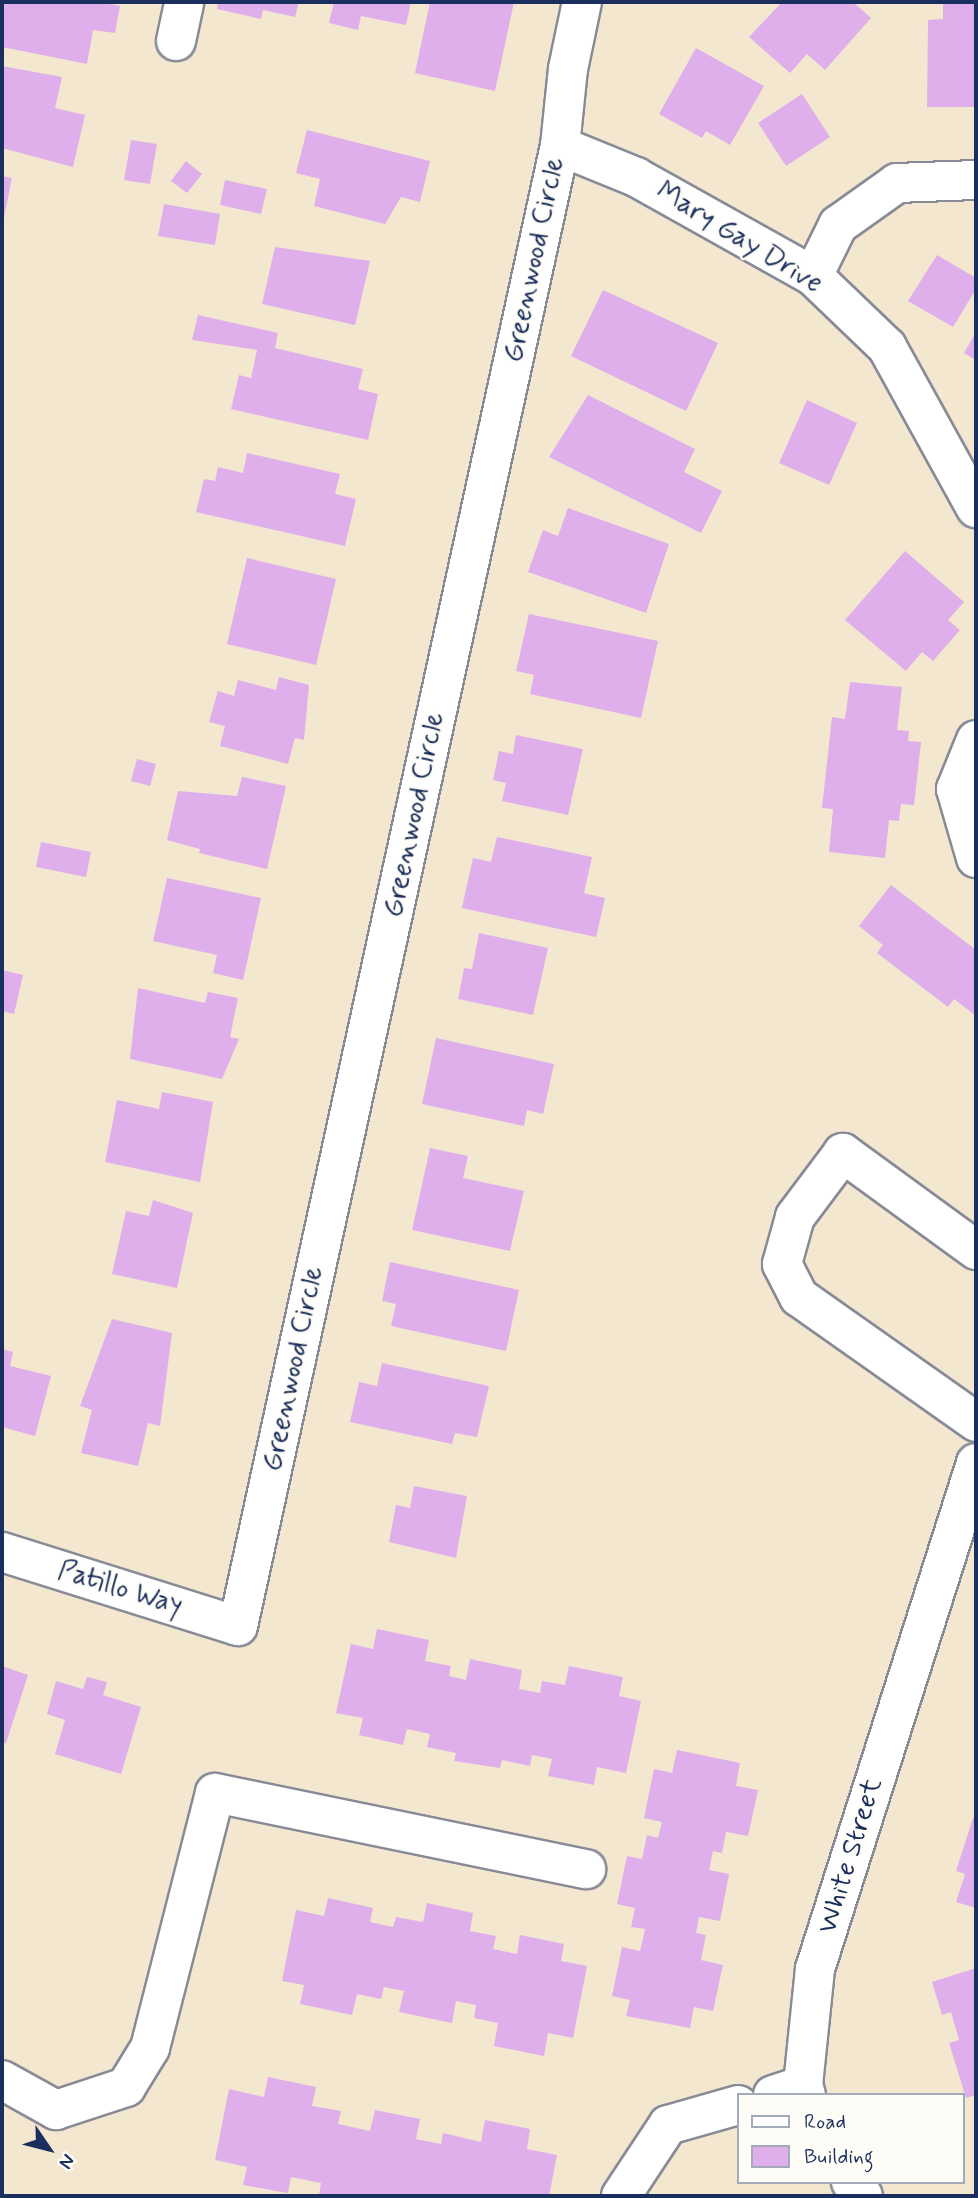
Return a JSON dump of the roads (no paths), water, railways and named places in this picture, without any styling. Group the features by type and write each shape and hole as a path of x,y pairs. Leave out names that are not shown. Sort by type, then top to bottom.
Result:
{"street":[{"path":"176,41 184,2"},
{"name":"Greenwood Circle","path":"238,1626 560,146 568,69 582,2"},
{"name":"Mary Gay Drive","path":"560,146 636,177 813,276 887,347 976,508"},
{"path":"813,276 838,225 897,183 976,180"},
{"path":"976,740 956,789 976,858"},
{"path":"976,1250 843,1153 795,1217 782,1264 799,1297 976,1422"},
{"name":"White Street","path":"794,2092 815,1969 976,1463"},
{"name":"Patillo Way","path":"2,1552 238,1626"},
{"path":"2,2080 56,2110 126,2087 150,2048 215,1793 586,1869"},
{"path":"621,2196 668,2125 736,2106"}]}
